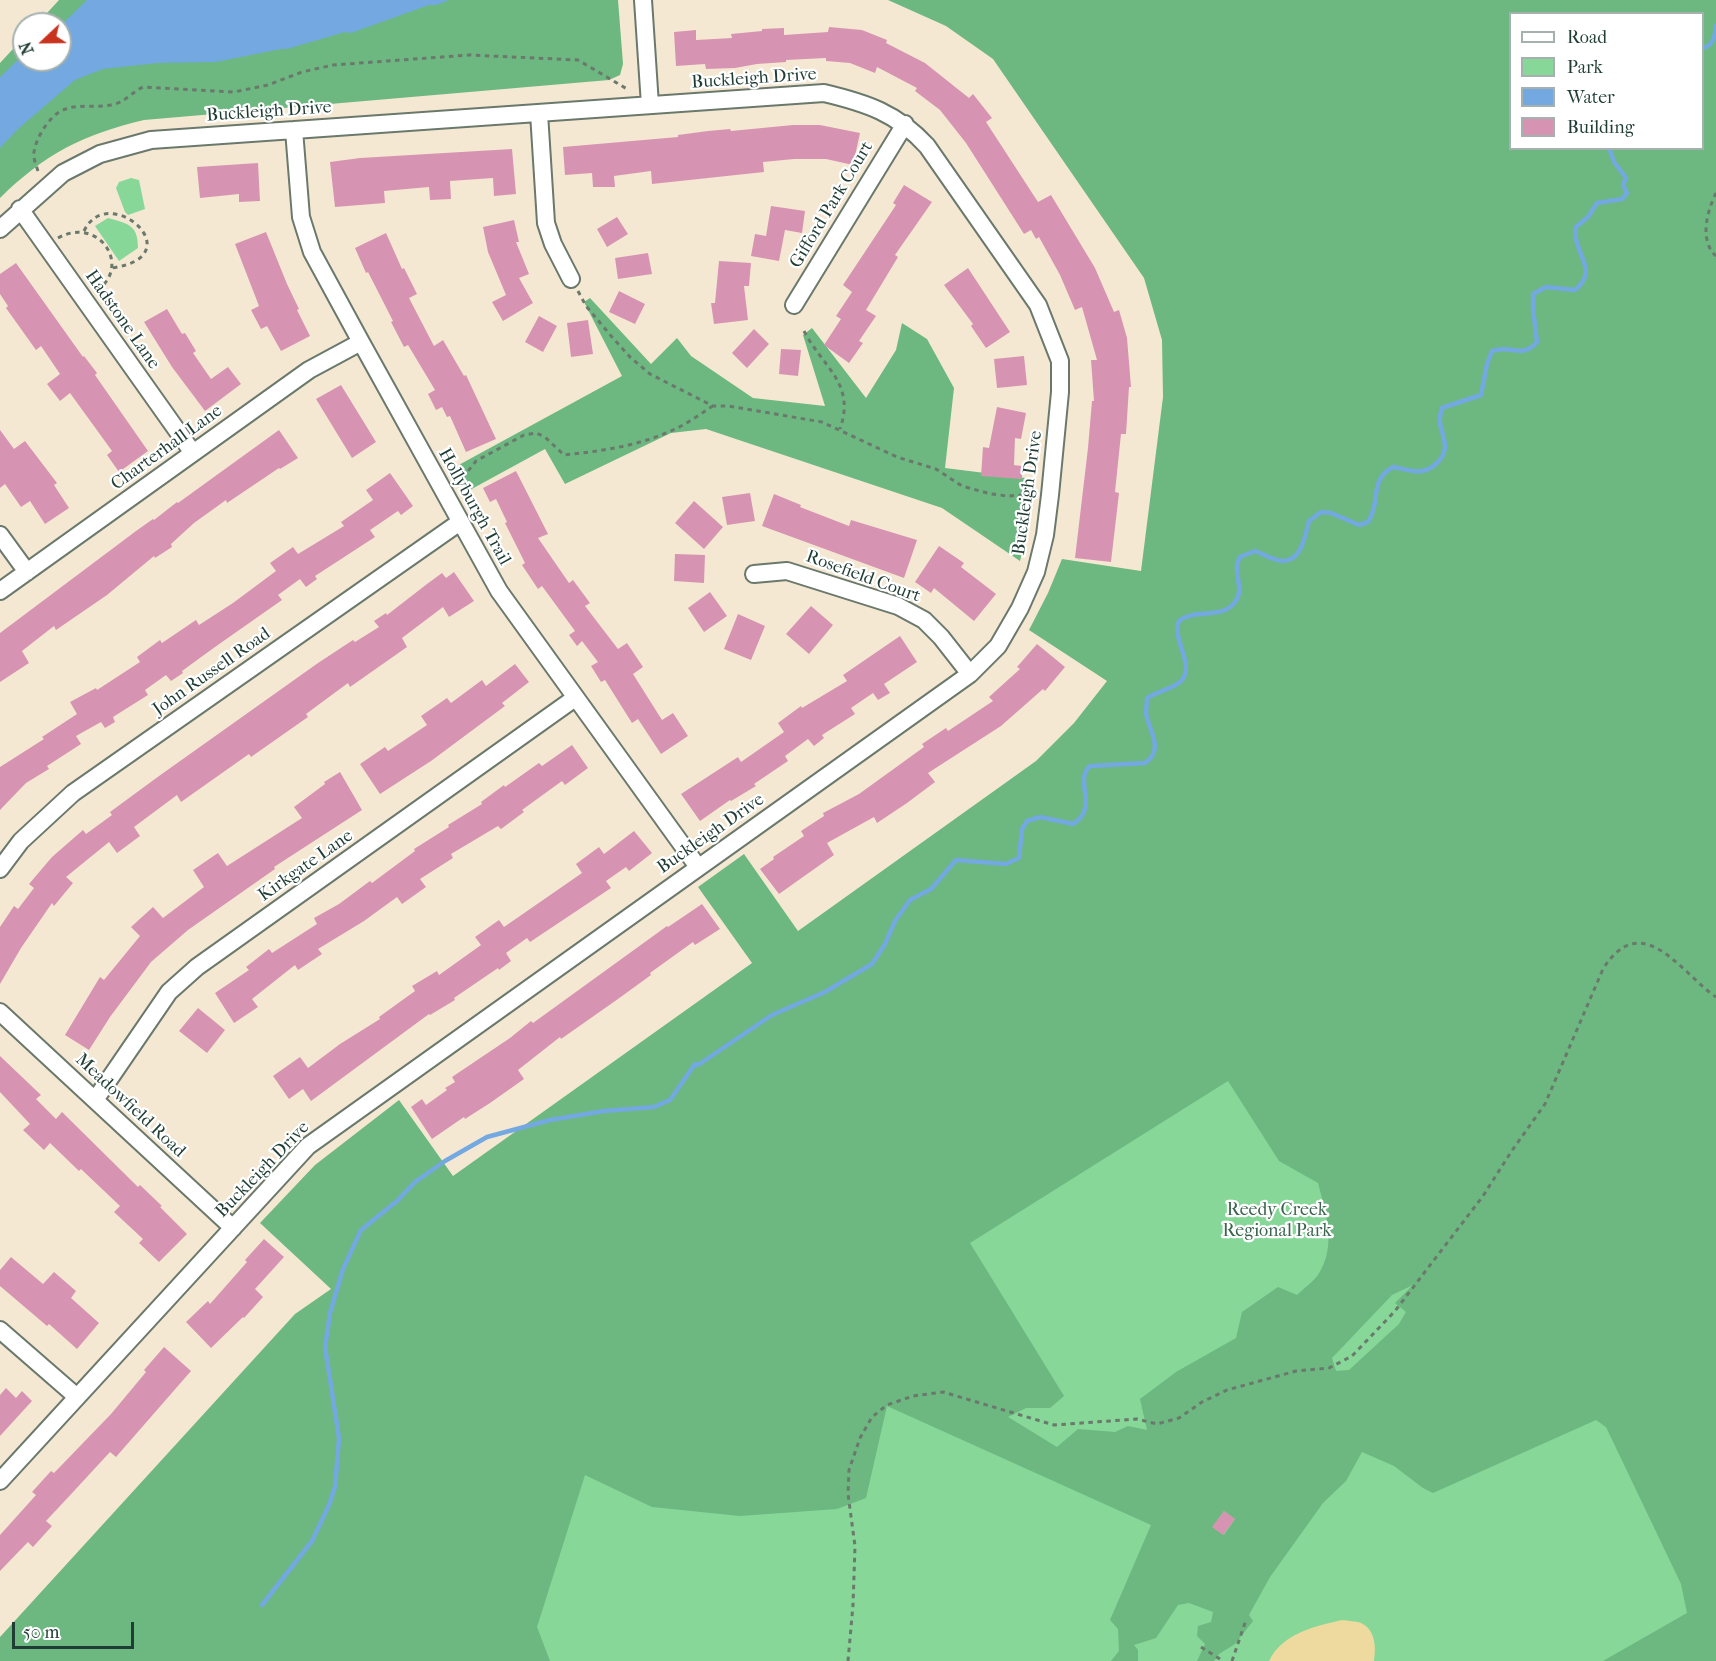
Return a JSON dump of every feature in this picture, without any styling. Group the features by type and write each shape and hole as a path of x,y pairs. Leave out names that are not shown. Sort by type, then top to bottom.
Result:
{"street":[{"path":"643,0 650,105"},
{"name":"Buckleigh Drive","path":"0,229 63,173 100,154 152,140 824,93 884,112 905,124 927,146 1038,305 1060,361 1060,392 1045,535 1036,572 1020,608 998,646 970,674 308,1146 0,1481"},
{"path":"539,113 546,223 553,244 571,279"},
{"name":"Gifford Park Court","path":"794,305 905,124"},
{"name":"Hollyburgh Trail","path":"294,130 300,217 312,252 361,342 498,591 698,867"},
{"name":"Hadstone Lane","path":"20,209 193,453"},
{"name":"Charterhall Lane","path":"0,591 309,370 361,342"},
{"name":"John Russell Road","path":"0,869 21,841 74,793 460,522"},
{"path":"0,535 27,572"},
{"name":"Rosefield Court","path":"753,574 787,571 898,606 924,620 942,637 970,674"},
{"name":"Kirkgate Lane","path":"95,1100 169,992 197,967 575,698"},
{"name":"Meadowfield Road","path":"0,1012 233,1228"},
{"path":"0,1329 77,1397"}],"path":[{"path":"38,171 34,154 39,138 51,120 63,110 114,104 143,87 234,92 268,85 302,72 333,65 469,55 578,60 627,89"},
{"path":"1716,193 1712,202 1706,235 1707,244 1716,256"},
{"path":"84,231 91,221 107,214 117,214 132,219 140,226 147,244 145,253 140,260 132,264 112,268"},
{"path":"57,239 76,231 84,231 103,243 112,260 112,268 108,282 94,292"},
{"path":"571,279 586,306 630,357 650,374 713,406 728,406 822,422 897,457 936,469 962,486 1008,496 1038,494"},
{"path":"804,331 816,352 841,385 844,398 844,419 840,429"},
{"path":"457,485 476,461 524,435 536,433 545,436 564,455 607,451 639,443 674,430 713,406"},
{"path":"848,1661 855,1546 848,1494 849,1470 860,1438 872,1417 887,1405 913,1396 943,1392 1054,1425 1137,1419 1157,1424 1179,1418 1202,1402 1227,1390 1296,1371 1329,1368 1352,1356 1395,1311 1484,1196 1511,1152 1545,1104 1603,969 1612,954 1629,944 1643,942 1668,954 1716,997"},
{"path":"1232,1661 1246,1620"},
{"path":"1201,1647 1223,1661"}],"green space":[{"path":"59,0 618,0 623,64 620,75 609,80 144,120 102,132 66,148 33,169 0,198 0,63 12,50 12,72 72,72 72,12 48,12"},
{"name":"Reedy Creek Regional Park","path":"888,0 1716,0 1716,1661 1603,1661 1687,1613 1681,1584 1606,1427 1596,1420 1433,1493 1394,1466 1362,1452 1346,1481 1323,1503 1270,1577 1249,1615 1253,1621 1235,1644 1219,1654 1214,1661 1197,1661 1205,1644 1197,1636 1198,1626 1211,1622 1213,1612 1189,1603 1178,1605 1156,1638 1134,1645 1138,1650 1138,1661 1111,1661 1119,1651 1118,1629 1110,1620 1151,1525 887,1406 866,1498 837,1509 740,1516 652,1507 585,1475 537,1627 550,1661 0,1661 0,1637 295,1314 331,1289 260,1223 315,1165 399,1100 453,1176 752,963 698,887 744,854 798,931 1036,761 1074,723 1107,681 1029,630 1062,559 1141,571 1163,397 1162,340 1144,278 993,59 946,26","holes":["1228,1081 1279,1161 1318,1183 1328,1230 1324,1264 1314,1280 1297,1295 1278,1287 1242,1312 1236,1338 1176,1372 1140,1399 1147,1430 1128,1426 1115,1432 1078,1429 1057,1447 1008,1417 1026,1408 1050,1408 1064,1396 970,1243","1413,1285 1395,1303 1406,1312 1399,1324 1349,1370 1336,1371 1332,1358 1392,1295","1224,1511 1235,1519 1224,1535 1213,1527"]},
{"name":"Reedy Creek Regional Park","path":"1238,0 1716,0 1716,1661 250,1661 1154,659"},
{"path":"131,178 139,180 145,209 128,215 116,188 119,182"},
{"path":"108,218 127,224 134,230 138,240 138,248 119,261 95,226"},
{"path":"590,298 651,364 677,338 691,356 753,398 825,406 803,335 812,328 866,398 896,350 902,323 927,339 954,388 945,468 1033,479 1026,535 1020,561 942,508 706,429 671,433 565,484 545,449 468,491 455,467 622,376 584,302"}],"sand":[{"path":"1342,1620 1361,1623 1370,1630 1375,1645 1374,1661 1269,1661 1282,1644 1290,1638 1310,1628"}],"water":[{"path":"87,0 449,0 351,33 345,32 287,49 216,62 158,63 103,69 75,80 18,129 0,148 0,77 12,66 12,72 72,72 72,14"}],"building":[{"path":"829,27 862,30 887,40 886,43 925,63 969,98 973,94 992,118 986,122 1038,202 1051,195 1095,268 1114,312 1119,310 1127,338 1131,387 1129,387 1126,434 1121,434 1115,492 1119,493 1111,562 1075,558 1092,401 1094,401 1091,360 1097,360 1082,307 1075,310 1060,275 1039,237 1036,239 1031,230 1024,234 966,143 940,110 915,91 917,88 877,67 875,73 850,63 826,61 826,58 786,60 786,62 735,68 706,69 705,64 676,66 674,32 696,30 696,40 732,38 731,34 762,31 762,29 784,28 784,35 828,32"},
{"path":"820,125 860,133 853,165 826,159 794,159 763,162 764,172 652,184 651,171 614,176 615,187 593,187 592,173 565,175 563,147 678,137 678,135 708,131"},
{"path":"512,149 516,194 494,196 493,178 450,181 451,199 430,200 429,187 384,191 385,203 335,207 330,162 360,158"},
{"path":"258,163 260,201 239,202 239,194 200,198 197,167"},
{"path":"904,185 932,202 895,255 898,257 866,310 876,316 859,341 863,343 849,363 824,345 841,319 836,316 852,292 843,285 896,205 893,203"},
{"path":"771,206 805,211 802,233 785,230 779,261 751,256 755,234 766,236"},
{"path":"617,217 628,234 607,247 597,229"},
{"path":"514,220 519,242 516,242 529,274 519,278 533,303 503,321 492,302 506,295 488,252 483,227"},
{"path":"266,232 299,309 297,310 310,336 281,351 267,326 261,329 251,310 259,306 235,244"},
{"path":"386,233 402,269 404,268 417,294 409,298 434,346 443,340 464,376 466,375 496,439 466,452 450,416 447,417 442,407 436,410 428,394 435,390 408,345 404,347 355,248"},
{"path":"648,253 652,274 618,279 615,258"},
{"path":"719,261 751,263 749,286 744,286 748,320 714,324 711,303 715,303"},
{"path":"16,263 97,373 95,375 148,451 119,472 107,455 112,451 70,393 60,401 47,384 60,374 41,346 36,350 6,308 8,306 0,294 0,274"},
{"path":"968,268 1010,332 986,348 971,326 973,324 944,285"},
{"path":"619,291 645,304 635,324 609,312"},
{"path":"167,309 182,334 185,333 196,351 193,353 211,379 228,367 241,384 205,411 172,367 144,322"},
{"path":"539,316 557,326 543,352 525,342"},
{"path":"588,320 593,354 571,357 567,323"},
{"path":"754,329 769,344 747,368 732,353"},
{"path":"781,349 801,350 798,376 779,374"},
{"path":"1024,356 1027,385 997,388 994,359"},
{"path":"341,385 376,442 352,458 316,399"},
{"path":"997,407 1026,413 1021,439 1015,438 1014,465 1022,466 1022,479 981,476 983,447 989,448"},
{"path":"0,430 14,449 25,441 57,483 54,485 69,508 45,524 30,501 21,507 5,484 0,488"},
{"path":"279,430 298,458 227,503 226,500 194,523 171,544 172,547 155,558 154,556 107,595 56,630 54,626 22,651 29,663 0,682 0,633 136,531"},
{"path":"516,471 548,534 538,538 569,583 573,580 590,603 585,606 618,649 627,643 643,667 633,674 662,720 673,713 688,736 661,754 638,719 632,723 605,680 601,682 591,666 598,662 582,641 577,646 569,635 575,631 542,586 538,589 522,565 525,563 496,499 490,502 483,488"},
{"path":"390,473 413,506 401,515 398,511 370,530 375,537 315,576 317,579 306,587 300,579 278,595 282,600 182,671 183,673 171,681 166,675 145,690 148,695 113,717 115,722 105,728 101,722 76,736 81,744 47,766 49,769 26,783 0,810 0,767 44,739 42,737 77,714 70,702 96,688 97,690 140,662 137,657 160,640 162,643 196,620 199,625 233,603 276,571 270,563 293,547 298,554 344,526 341,522 373,500 366,490"},
{"path":"750,493 755,521 727,525 722,497"},
{"path":"774,494 849,526 851,520 917,540 904,578 762,526"},
{"path":"694,501 723,527 704,549 675,523"},
{"path":"939,546 964,563 961,567 996,594 974,621 934,588 931,593 915,582"},
{"path":"675,554 705,555 704,583 674,581"},
{"path":"454,572 474,601 449,617 443,607 402,638 407,647 350,687 348,683 306,714 308,717 251,757 249,754 181,802 177,795 134,827 140,836 117,853 109,842 66,877 73,883 54,906 52,903 0,984 0,927 14,906 18,909 34,888 29,884 52,857 83,830 86,834 112,815 110,812 318,663 353,640 355,642 379,627 374,621 386,613 387,615 442,573 446,578"},
{"path":"710,592 727,616 704,632 688,608"},
{"path":"811,606 833,625 809,654 786,634"},
{"path":"738,614 765,626 751,660 724,649"},
{"path":"900,636 917,662 884,684 890,693 878,700 873,693 851,708 855,714 822,735 824,738 814,746 808,739 785,756 788,761 754,784 756,786 730,800 700,821 681,794 738,757 741,762 784,732 778,723 801,706 802,708 847,681 843,675"},
{"path":"1037,644 1065,667 1045,691 1043,689 1001,726 928,773 935,782 907,803 877,823 874,817 827,843 834,855 779,894 760,869 774,859 773,857 804,836 801,831 824,816 823,813 859,794 924,747 922,744 946,728 948,731 993,701 989,697 1020,669 1017,667"},
{"path":"515,664 529,682 502,703 505,706 431,761 380,794 360,764 385,747 388,751 427,725 421,716 447,698 451,703 482,680 486,686"},
{"path":"572,745 588,768 565,785 562,781 522,810 524,812 501,829 498,826 451,854 453,858 420,879 426,887 402,904 397,897 364,921 318,949 322,954 298,970 295,965 252,999 258,1007 234,1023 215,993 249,970 246,967 269,949 272,953 317,924 314,918 339,904 370,881 372,883 415,851 414,849 482,804 481,802 504,785 505,787 539,763 542,766"},
{"path":"340,772 362,810 274,867 275,869 188,930 151,962 110,1017 89,1050 65,1035 100,977 104,980 140,936 131,927 153,907 163,918 204,887 193,870 218,853 227,866 302,818 294,807"},
{"path":"634,831 652,853 629,871 626,867 606,881 611,888 530,942 527,938 506,953 511,961 454,998 455,1000 429,1014 311,1101 303,1089 289,1099 273,1076 300,1057 308,1068 340,1044 380,1019 379,1017 415,991 412,986 437,971 439,975 481,945 475,937 499,920 504,927 582,873 576,864 599,847 604,854"},
{"path":"702,904 720,929 695,945 693,942 618,999 561,1039 560,1037 518,1070 524,1079 432,1139 411,1107 422,1099 426,1105 455,1082 452,1077 531,1021 533,1023 667,926"},
{"path":"198,1008 225,1030 207,1053 179,1031"},
{"path":"0,1056 41,1095 36,1099 56,1119 62,1112 138,1187 140,1185 162,1206 160,1207 187,1234 159,1262 139,1243 143,1239 114,1212 120,1206 50,1143 44,1150 23,1130 30,1124 0,1092"},
{"path":"264,1239 284,1257 255,1289 263,1297 211,1348 186,1322 208,1301 210,1304"},
{"path":"11,1257 43,1284 54,1272 76,1291 71,1298 99,1323 77,1349 0,1286 0,1270"},
{"path":"164,1347 191,1371 116,1457 110,1452 46,1521 52,1526 33,1547 28,1542 0,1571 0,1535 36,1495 32,1492 51,1471 54,1473 111,1414"},
{"path":"6,1388 16,1398 22,1391 32,1401 0,1436 0,1395"},
{"path":"1224,1511 1235,1519 1223,1535 1212,1527"}],"waterway":[{"path":"1704,48 1711,43 1716,26"},
{"path":"262,1605 312,1541 335,1487 339,1438 325,1347 330,1313 343,1269 361,1230 397,1201 415,1182 445,1161 487,1137 550,1120 604,1111 654,1107 670,1100 695,1064 698,1065 772,1015 825,992 872,964 885,944 895,921 910,900 931,889 956,860 1006,864 1019,858 1022,829 1027,821 1040,817 1073,824 1081,817 1086,802 1085,772 1090,766 1145,763 1151,758 1155,746 1146,713 1147,698 1170,688 1181,681 1185,675 1185,660 1177,628 1179,621 1193,615 1223,611 1235,602 1239,591 1237,568 1240,557 1255,551 1282,561 1289,560 1302,547 1309,521 1321,512 1331,513 1359,525 1368,522 1378,485 1385,472 1393,467 1421,471 1437,463 1444,453 1445,446 1440,424 1442,408 1481,395 1492,351 1499,349 1521,351 1537,342 1533,294 1546,287 1575,290 1582,282 1585,267 1577,244 1576,227 1588,217 1597,203 1622,199 1627,193 1623,185 1626,178 1614,162 1610,150"}]}
